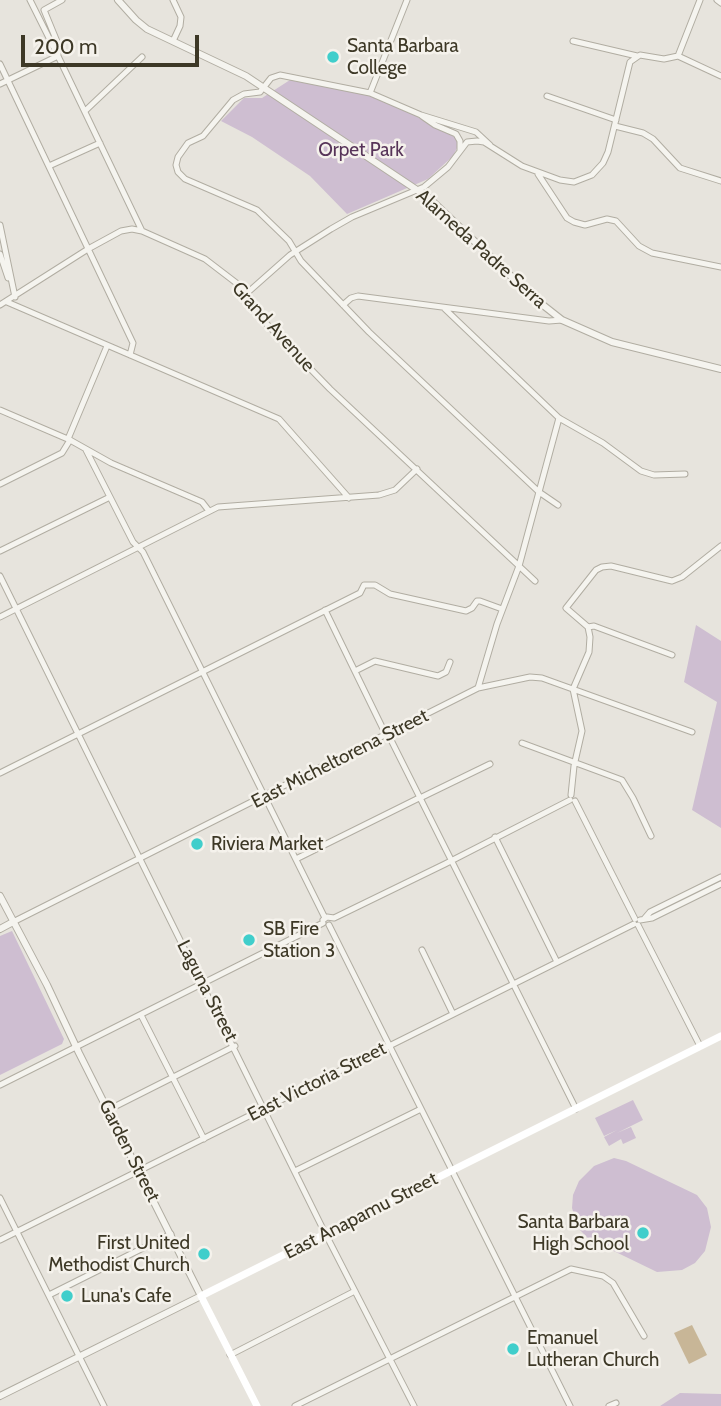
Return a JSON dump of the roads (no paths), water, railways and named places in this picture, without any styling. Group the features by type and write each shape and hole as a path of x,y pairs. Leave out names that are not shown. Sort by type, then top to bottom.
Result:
{"main road":[{"name":"East Anapamu Street","path":"201,1296 721,1036"},
{"name":"Garden Street","path":"201,1296 257,1406"}],"street":[{"path":"30,0 142,231"},
{"path":"58,56 58,44 44,10 62,0"},
{"name":"Alameda Padre Serra","path":"118,0 141,25 229,66 418,190 442,209 529,294 562,320 612,342 721,369"},
{"path":"173,0 181,16 173,41"},
{"path":"370,93 407,0"},
{"path":"678,56 700,0"},
{"path":"573,41 637,56 667,60 678,56 721,76"},
{"path":"0,84 58,56"},
{"path":"558,505 539,492 369,332 301,261 289,241 255,208 186,179 178,172 177,163 188,143 203,136 233,100 248,93 260,92 271,78 280,75 370,93 421,115 476,132 490,145 537,172 565,181 579,181 592,175 605,160 628,66 637,56"},
{"path":"85,111 142,57"},
{"path":"0,64 133,343 130,355"},
{"path":"547,96 643,133 653,139 680,168 721,181"},
{"path":"421,115 435,125 456,134 460,141 460,150"},
{"path":"246,294 295,251 352,217 418,190 448,167 467,142 490,145"},
{"path":"49,166 100,143"},
{"path":"537,172 567,218 574,222 585,225 610,219 619,222 639,246 652,253 721,267"},
{"path":"0,225 15,297"},
{"path":"0,305 88,249 126,229 142,231"},
{"name":"Grand Avenue","path":"142,231 208,261 239,285 259,316 321,380 535,581"},
{"path":"0,254 15,297"},
{"path":"344,305 351,298 358,296 445,309 549,321 562,320"},
{"path":"7,302 279,419 349,498"},
{"path":"445,309 559,418 603,443 641,471 654,475 685,474"},
{"path":"0,484 62,453 107,346"},
{"path":"0,410 69,439 86,450 202,502 209,511"},
{"path":"478,688 502,609 519,566 559,418"},
{"path":"86,450 133,542 144,552 570,1406"},
{"path":"0,617 209,511 224,506 349,498 389,492 396,490 417,469"},
{"path":"0,551 110,497"},
{"path":"699,1046 638,922 572,799 575,761 582,731 573,689 589,652 590,637 588,627 566,608 596,570 602,567 608,566 672,582 682,578 721,547"},
{"name":"Laguna Street","path":"0,576 414,1406"},
{"path":"0,773 360,593 364,585 375,585 390,594 466,611 477,601 502,609"},
{"path":"325,610 576,1109"},
{"path":"588,627 594,626 672,655"},
{"path":"355,671 375,661 438,676 446,672 450,662"},
{"name":"East Micheltorena Street","path":"0,929 478,688 530,677 542,678 692,732"},
{"path":"522,743 615,776 624,782 651,836"},
{"path":"296,859 490,764"},
{"path":"0,1085 572,799"},
{"path":"495,838 557,962"},
{"name":"East Victoria Street","path":"638,922 650,912 721,877"},
{"name":"East Victoria Street","path":"0,1240 638,922 652,918 721,884"},
{"name":"Garden Street","path":"0,896 201,1296"},
{"path":"422,950 453,1014"},
{"path":"141,1015 204,1139"},
{"path":"108,1110 235,1046"},
{"path":"295,1171 421,1109"},
{"path":"0,1198 104,1406"},
{"path":"49,1295 171,1234"},
{"path":"295,1406 569,1270 603,1276 613,1283 644,1336"},
{"path":"230,1354 355,1291"},
{"name":"East Anapamu Street","path":"0,1396 201,1296"}],"place":[{"name":"Santa Barbara College","path":"333,57"},
{"name":"Riviera Market","path":"197,844"},
{"name":"SB Fire Station 3","path":"249,940"},
{"name":"Santa Barbara High School","path":"643,1233"},
{"name":"First United Methodist Church","path":"204,1254"},
{"name":"Luna's Cafe","path":"67,1296"},
{"name":"Emanuel Lutheran Church","path":"513,1349"}],"park label":[{"name":"Orpet Park","path":"361,150"}]}
